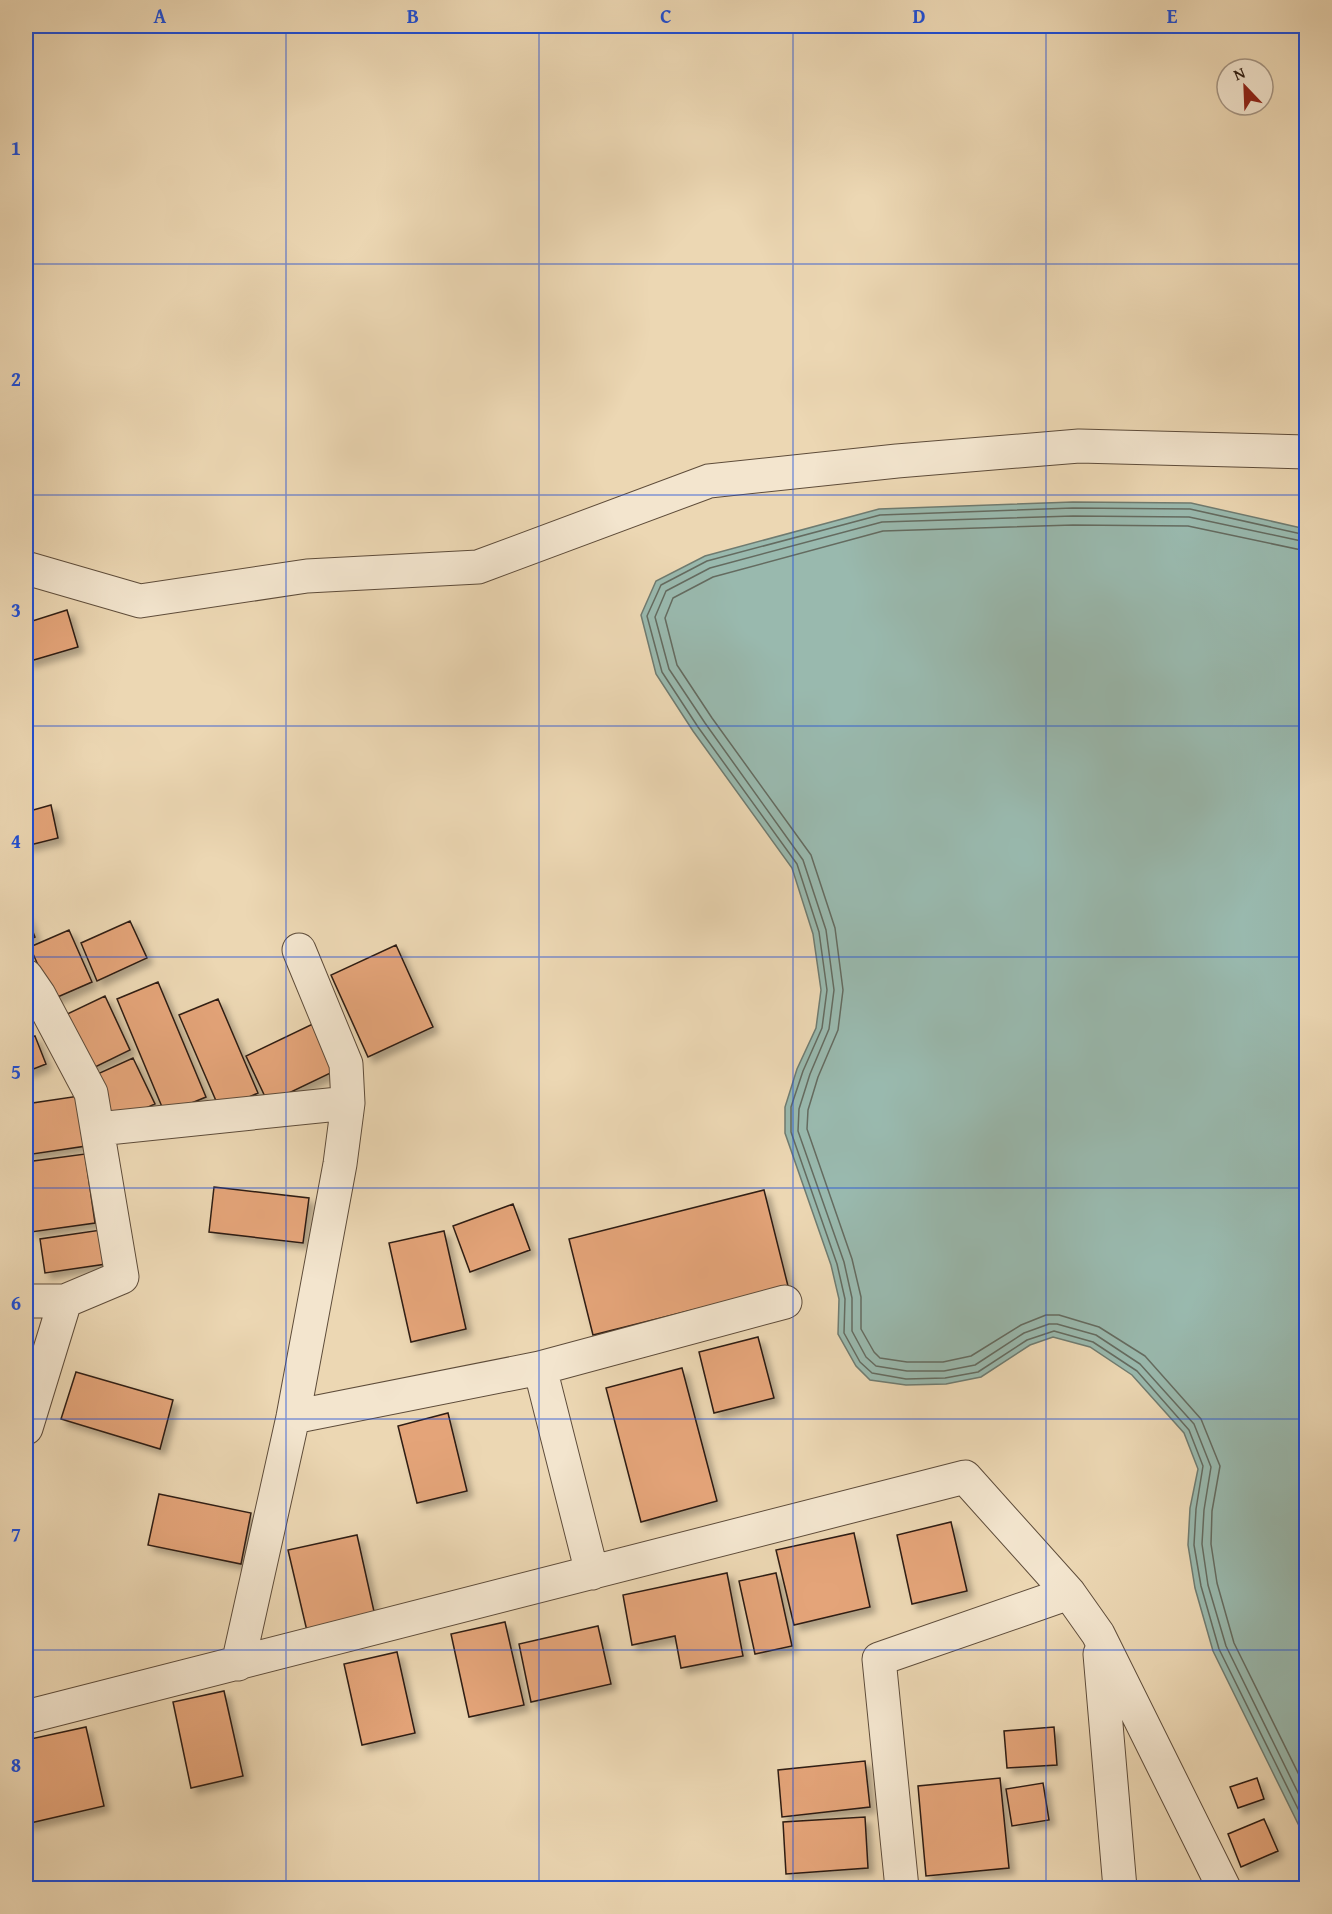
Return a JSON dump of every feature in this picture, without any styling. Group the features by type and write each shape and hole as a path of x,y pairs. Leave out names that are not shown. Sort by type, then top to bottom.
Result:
{"street":[{"path":"26,568 140,601 307,576 478,567 709,481 897,461 1079,446 1306,452"},
{"path":"238,1664 293,1417 340,1164 348,1103 346,1064 299,950"},
{"path":"26,976 39,995 91,1093 122,1277 65,1301 26,1301"},
{"path":"98,1129 348,1103"},
{"path":"26,1428 65,1301"},
{"path":"293,1417 540,1368 785,1302"},
{"path":"540,1368 592,1573"},
{"path":"26,1717 965,1477 1069,1593 1098,1634 1224,1888"},
{"path":"902,1888 879,1659 1069,1593"},
{"path":"1098,1634 1120,1888"}],"water":[{"path":"1073,502 1191,503 1306,529 1306,1840 1213,1651 1195,1588 1188,1545 1190,1508 1198,1469 1184,1433 1132,1375 1090,1347 1053,1337 1030,1345 981,1377 946,1384 906,1385 870,1380 856,1366 838,1334 839,1299 831,1265 785,1133 785,1107 797,1069 816,1028 821,990 813,934 792,868 693,731 656,674 641,615 656,581 705,556 879,509"}],"building":[{"path":"67,610 78,647 27,662 26,623"},
{"path":"51,805 58,838 26,846 26,812"},
{"path":"26,914 35,937 26,941"},
{"path":"130,921 147,958 97,981 81,943"},
{"path":"69,930 92,982 53,999 30,947"},
{"path":"396,945 433,1027 368,1057 331,975"},
{"path":"158,982 206,1097 165,1114 117,999"},
{"path":"105,996 130,1050 89,1070 63,1016"},
{"path":"218,999 258,1093 220,1110 179,1015"},
{"path":"319,1021 341,1068 268,1103 246,1056"},
{"path":"35,1036 46,1064 26,1072 26,1039"},
{"path":"133,1058 155,1104 115,1122 93,1076"},
{"path":"79,1096 86,1146 26,1155 26,1104"},
{"path":"85,1154 95,1223 31,1232 26,1194 26,1162"},
{"path":"214,1187 309,1198 303,1243 209,1232"},
{"path":"764,1190 788,1286 593,1335 569,1239"},
{"path":"513,1204 530,1250 470,1272 453,1226"},
{"path":"101,1230 106,1264 45,1273 40,1239"},
{"path":"444,1231 466,1329 411,1342 389,1243"},
{"path":"758,1337 774,1398 714,1413 699,1352"},
{"path":"682,1368 717,1501 641,1522 606,1388"},
{"path":"76,1372 173,1400 160,1449 61,1419"},
{"path":"448,1413 467,1491 417,1503 398,1426"},
{"path":"159,1494 251,1513 241,1564 148,1545"},
{"path":"951,1522 967,1591 912,1604 897,1535"},
{"path":"854,1533 870,1607 794,1625 776,1550"},
{"path":"357,1535 375,1616 307,1631 288,1550"},
{"path":"727,1573 743,1656 681,1668 675,1636 632,1645 623,1595"},
{"path":"776,1573 792,1646 755,1654 739,1581"},
{"path":"505,1622 524,1705 469,1717 451,1634"},
{"path":"598,1626 611,1684 531,1702 519,1644"},
{"path":"397,1652 415,1733 362,1745 344,1664"},
{"path":"224,1691 243,1776 191,1788 173,1702"},
{"path":"86,1727 104,1806 26,1824 26,1740"},
{"path":"1054,1727 1057,1765 1007,1768 1004,1731"},
{"path":"865,1761 870,1807 782,1817 778,1770"},
{"path":"1000,1778 1009,1868 926,1876 918,1786"},
{"path":"1257,1778 1264,1799 1238,1808 1230,1787"},
{"path":"1043,1783 1049,1820 1012,1826 1006,1789"},
{"path":"865,1817 868,1868 786,1874 783,1822"},
{"path":"1264,1819 1278,1851 1241,1867 1228,1834"},
{"path":"868,1885 868,1888 827,1888 827,1886"}]}
